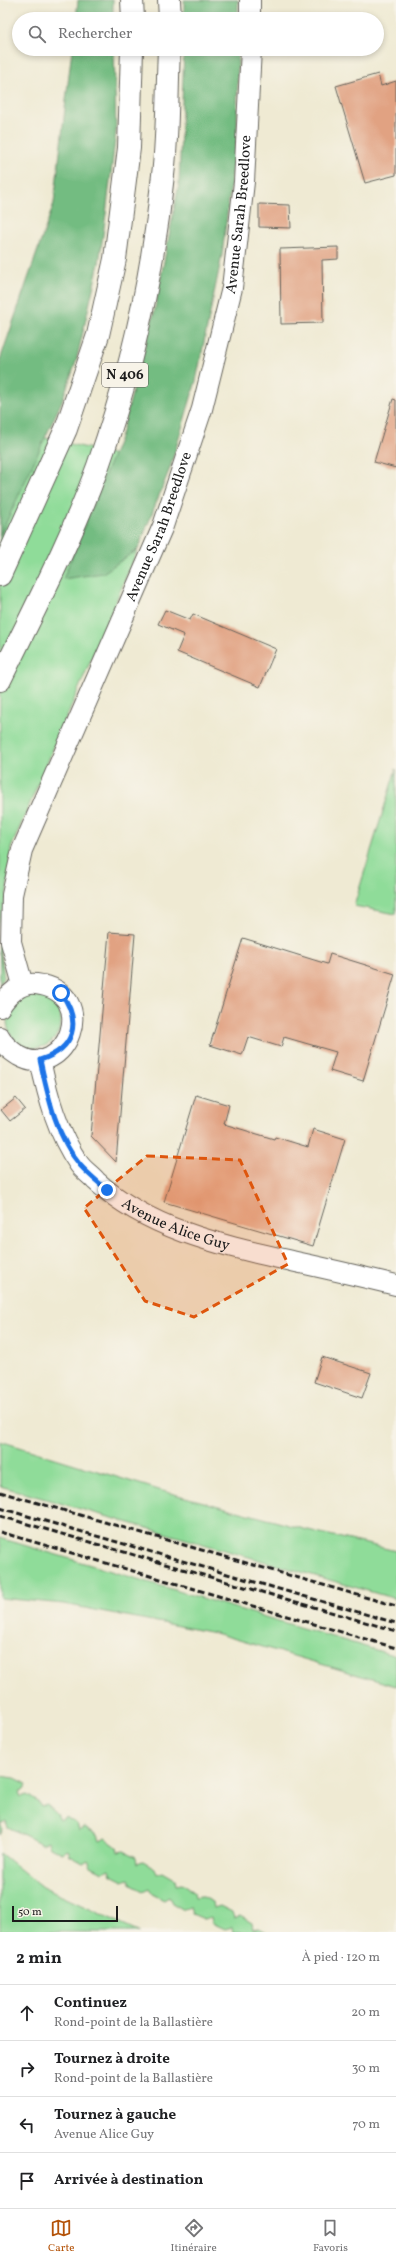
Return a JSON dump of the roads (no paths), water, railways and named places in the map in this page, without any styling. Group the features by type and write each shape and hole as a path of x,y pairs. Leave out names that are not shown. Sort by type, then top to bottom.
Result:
{"highway":[{"path":"132,0 133,12"},
{"path":"169,0 170,12"},
{"name":"N 406","path":"0,575 66,429 98,335 114,259 129,148 132,56"},
{"name":"N 406","path":"0,680 50,579 95,474 123,387 153,252 164,174 169,56"}],"main road":[{"path":"250,0 250,12"},
{"name":"Avenue Sarah Breedlove","path":"23,985 11,942 12,895 22,850 163,526 202,409 230,296 244,182 251,56"},
{"path":"0,1007 6,996 23,985 34,983 46,985 61,993 70,1006 73,1022 71,1036 63,1048 51,1056 40,1060 23,1058 9,1051 0,1037"},
{"name":"Avenue Alice Guy","path":"40,1060 47,1093 61,1134 80,1165 107,1190 144,1215 191,1235 242,1250 396,1285"}],"railway":[{"path":"0,1492 396,1606"},
{"path":"0,1508 396,1623"},
{"path":"0,1516 396,1631"},
{"path":"0,1532 396,1648"}]}
